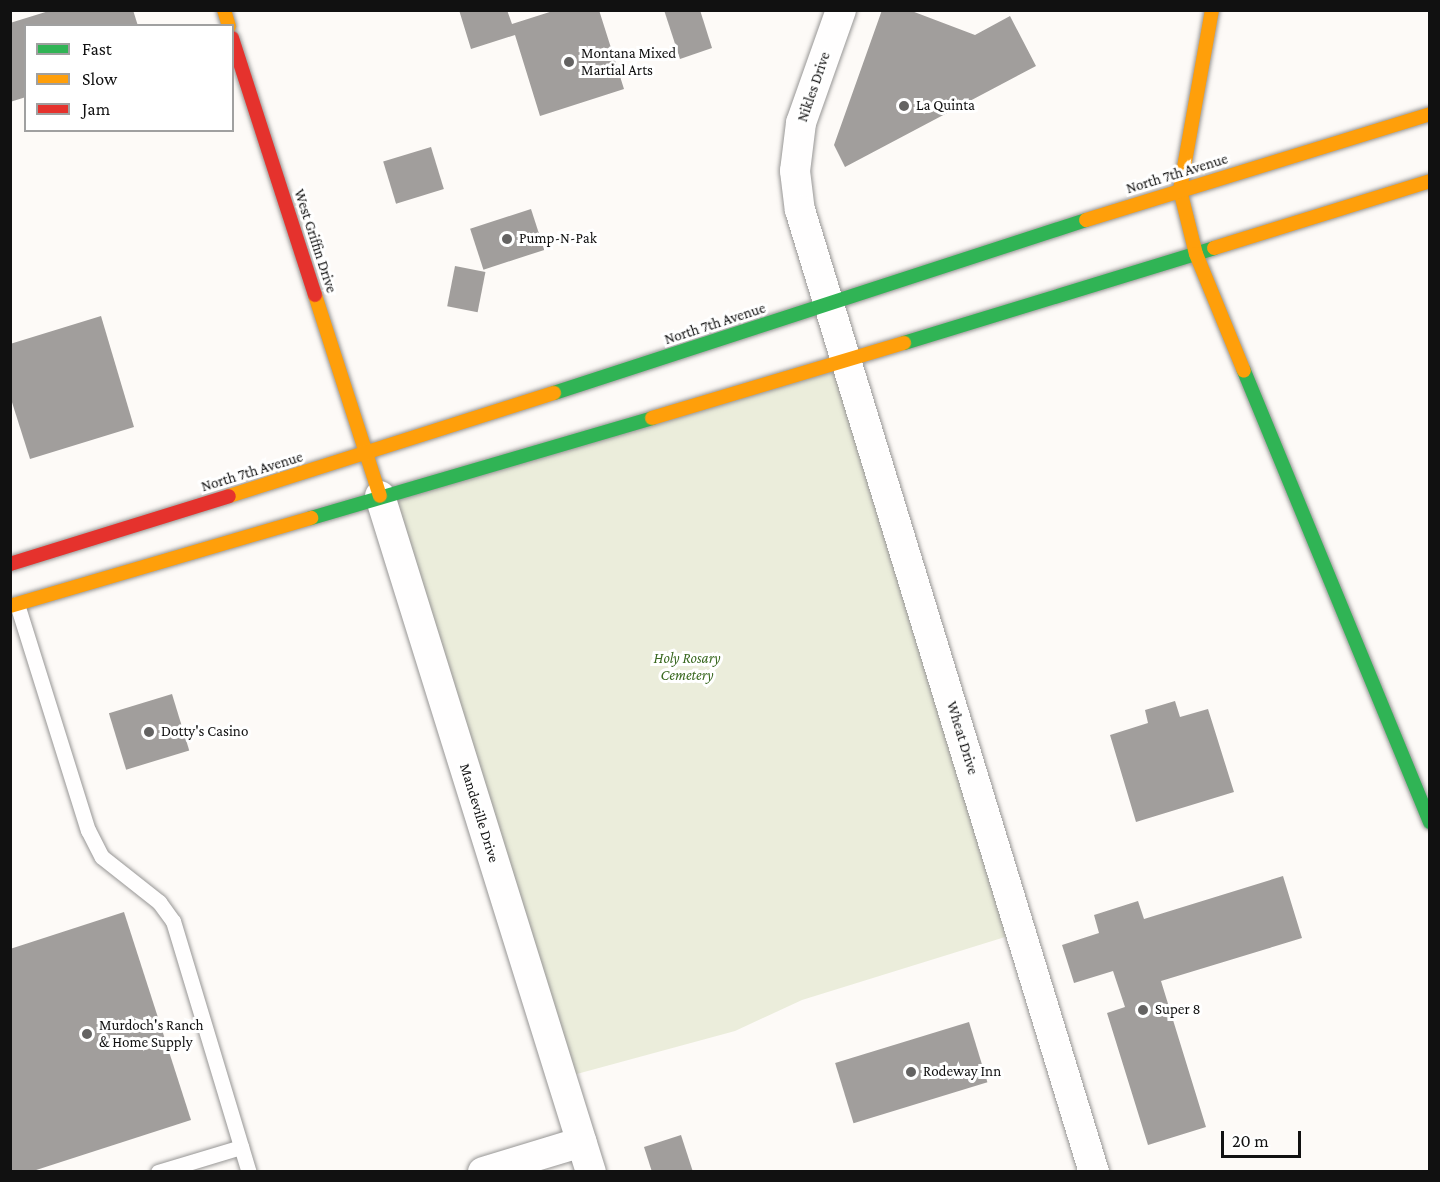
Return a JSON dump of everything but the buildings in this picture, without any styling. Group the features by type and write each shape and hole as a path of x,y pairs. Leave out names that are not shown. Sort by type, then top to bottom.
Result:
{"main road":[{"path":"1212,10 1180,190 1196,254 1430,822"},
{"name":"West Griffin Drive","path":"234,44 368,454"},
{"name":"North 7th Avenue","path":"10,564 368,454 1180,190 1430,114"},
{"path":"14,605 846,361 1430,181"},
{"name":"Mandeville Drive","path":"368,454 380,496"}],"street":[{"name":"Nikles Drive","path":"828,305 800,210 795,171 801,123 841,10"},
{"name":"Wheat Drive","path":"828,305 1094,1172"},
{"name":"Mandeville Drive","path":"380,496 591,1172"},
{"path":"483,1172 582,1142"}],"lane":[{"path":"14,605 88,830 102,857 159,902 173,921 249,1172"},
{"path":"158,1172 241,1147"}],"green space":[{"name":"Holy Rosary Cemetery","path":"846,361 1021,932 802,1000 735,1031 562,1078 380,496"}],"traffic: fast":[{"path":"554,393 1086,220"},
{"path":"904,343 1214,248"},
{"path":"1244,371 1430,822"},
{"path":"311,518 652,418"}],"traffic: slow":[{"path":"224,10 228,24"},
{"path":"1212,10 1180,190 1196,254 1244,371"},
{"path":"1086,220 1430,114"},
{"path":"1214,248 1430,181"},
{"path":"315,295 380,496"},
{"path":"652,418 904,343"},
{"path":"229,496 554,393"},
{"path":"10,606 311,518"}],"traffic: jam":[{"path":"234,44 315,295"},
{"path":"10,564 229,496"}],"place":[{"name":"Montana Mixed Martial Arts","path":"569,62"},
{"name":"La Quinta","path":"904,106"},
{"name":"Pump-N-Pak","path":"507,239"},
{"name":"Dotty's Casino","path":"149,732"},
{"name":"Super 8","path":"1143,1010"},
{"name":"Murdoch's Ranch & Home Supply","path":"87,1034"},
{"name":"Rodeway Inn","path":"911,1072"}]}
